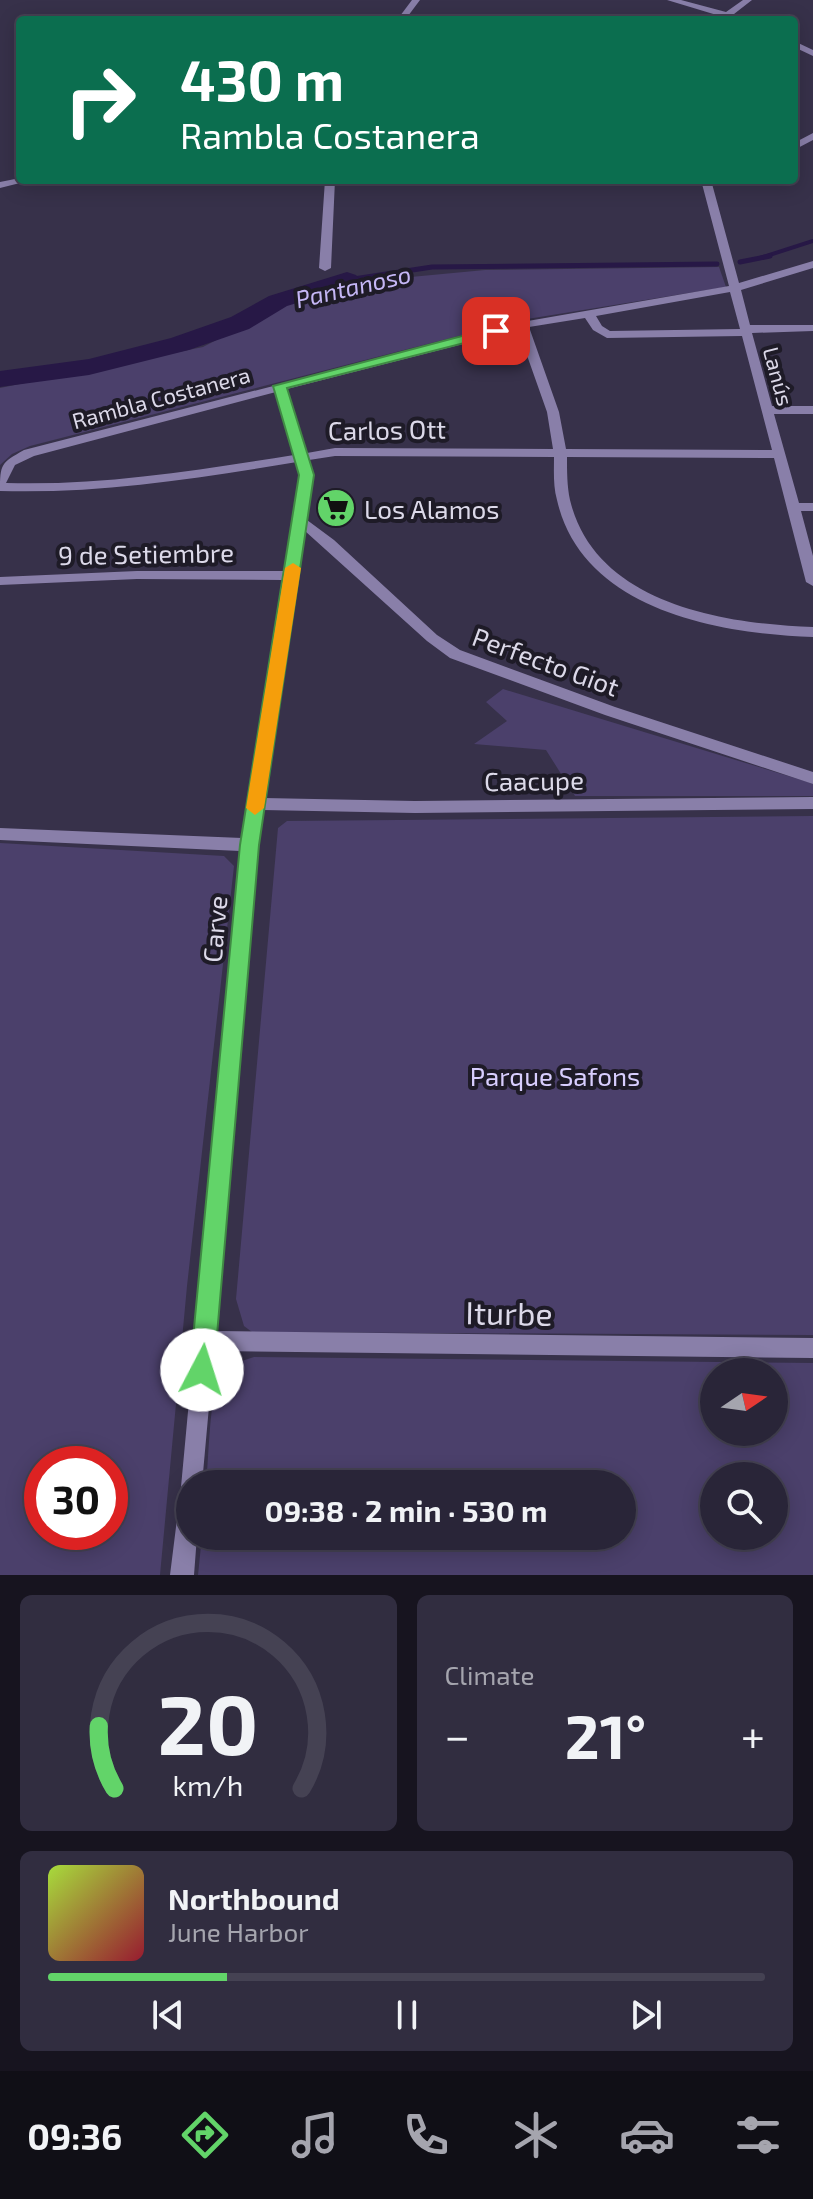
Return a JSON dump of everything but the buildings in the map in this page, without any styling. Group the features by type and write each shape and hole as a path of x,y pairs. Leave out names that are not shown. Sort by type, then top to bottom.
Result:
{"street":[{"path":"671,0 722,16"},
{"path":"726,16 748,0"},
{"path":"325,268 330,184"},
{"name":"Lanús","path":"707,184 813,582"},
{"name":"Rambla Costanera","path":"0,485 10,463 29,453 522,325 736,288 813,264"},
{"path":"589,314 597,328 607,335 813,328"},
{"path":"522,325 559,440 564,505 575,531 598,561 647,598 684,614 750,629 813,632"},
{"name":"Carve","path":"192,1470 249,845 307,475 280,386"},
{"path":"767,410 813,410"},
{"name":"Carlos Ott","path":"0,485 36,488 179,477 350,451 778,454"},
{"path":"792,507 813,507"},
{"name":"Perfecto Giot","path":"300,521 329,543 432,638 455,654 610,711 813,778"},
{"name":"9 de Setiembre","path":"0,581 137,575 292,576"},
{"name":"Caacupe","path":"256,804 415,807 813,803"},
{"path":"0,834 249,845"},
{"name":"Iturbe","path":"205,1341 813,1348"},
{"path":"182,1575 184,1550"}],"green space":[{"path":"719,267 726,287 521,320 30,446 12,454 0,465 0,388 203,347 286,304 334,289 400,278 485,270"},
{"path":"503,689 808,782 813,784 813,796 575,796 546,750 474,744 507,721 486,702"},
{"name":"Parque Safons","path":"813,816 813,1335 252,1332 244,1326 236,1299 278,828 287,821"},
{"path":"0,843 224,856 234,866 187,1286 160,1575 0,1575"},
{"path":"254,1357 700,1362 700,1446 788,1446 788,1363 813,1363 813,1575 198,1575 201,1550 636,1550 636,1470 207,1470 217,1384 227,1368"}],"waterway":[{"name":"Pantanoso","path":"760,258 813,241"},
{"name":"Pantanoso","path":"760,258 770,256"},
{"name":"Pantanoso","path":"740,262 760,258"},
{"name":"Pantanoso","path":"347,280 432,267 717,264"},
{"name":"Pantanoso","path":"0,379 89,367 180,344 240,323 278,301 347,280"}],"slow traffic":[{"path":"255,808 293,568"}],"place":[{"name":"Los Alamos","path":"336,508"}],"route":[{"path":"202,1370 249,845 307,475 280,386 496,331"}]}
